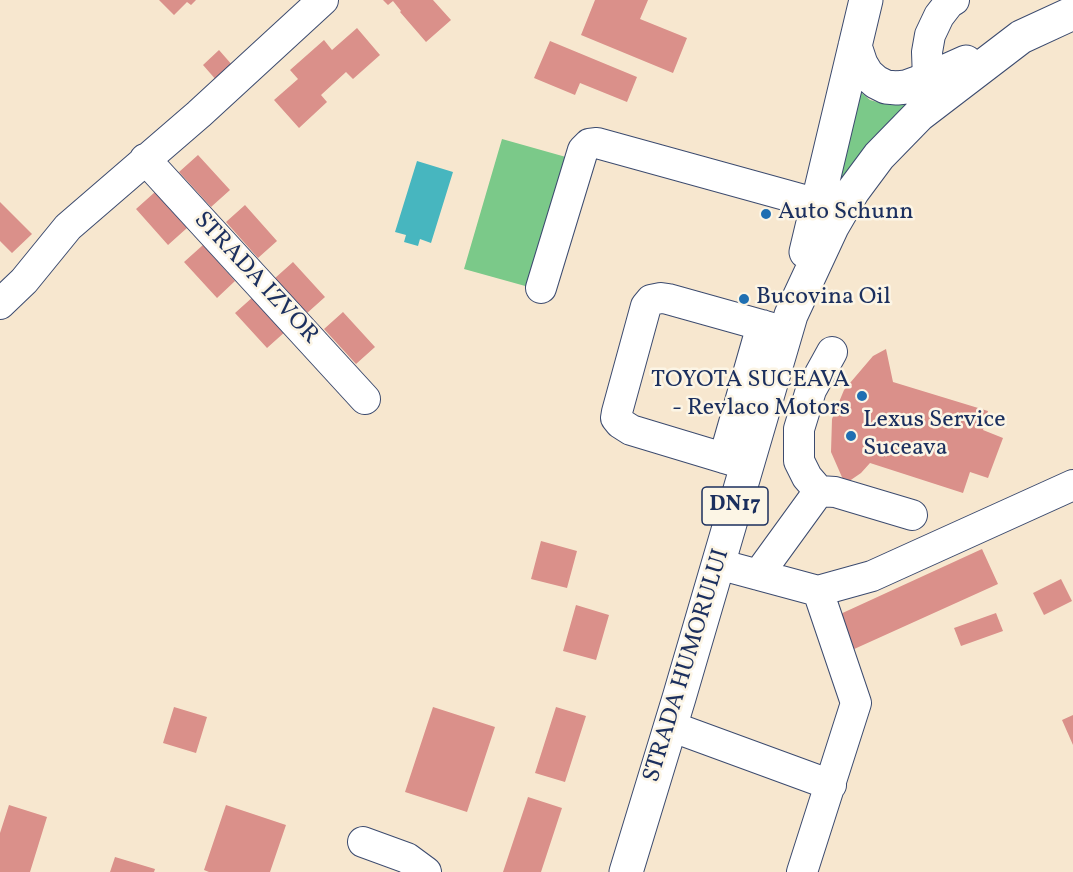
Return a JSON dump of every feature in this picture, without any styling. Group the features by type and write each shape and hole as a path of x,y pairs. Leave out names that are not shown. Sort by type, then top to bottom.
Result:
{"main road":[{"path":"779,324 818,204 866,0"},
{"name":"STRADA HUMORULUI","path":"626,872 718,564 736,462 779,324 853,191 879,156 919,115 1021,37 1073,13"},
{"path":"855,46 867,74 886,87 897,88 928,80 1021,37"}],"street":[{"path":"0,304 24,281 68,227 199,114 323,0"},
{"path":"928,80 927,52 930,35 939,16 954,0"},
{"path":"541,288 583,150 589,144 597,143 818,204"},
{"name":"STRADA IZVOR","path":"145,159 365,399"},
{"path":"736,462 631,430 616,418 646,306 651,300 661,298 779,324"},
{"path":"832,351 811,390 799,429 799,461 807,477 819,491 835,492 912,514"},
{"path":"718,564 818,591 872,576 1073,485"},
{"path":"758,575 819,491"},
{"path":"802,872 856,703 818,591"},
{"path":"670,726 831,784"},
{"path":"363,842 407,858 426,872"}],"green space":[{"path":"853,77 862,93 870,100 896,105 909,103 828,217"},
{"path":"502,139 573,159 536,289 464,269"}],"water":[{"path":"417,161 453,172 431,243 420,239 418,246 404,242 406,235 395,232"}],"building":[{"path":"159,0 196,0 191,5 187,2 174,15"},
{"path":"383,0 433,0 451,20 426,42 393,1 388,5"},
{"path":"595,0 648,0 640,19 687,38 673,73 581,35"},
{"path":"357,28 380,55 353,79 346,72 321,95 327,102 299,128 274,100 298,79 290,70 324,40 332,50"},
{"path":"550,41 637,77 627,102 580,83 575,95 534,78"},
{"path":"219,50 233,66 217,81 203,65"},
{"path":"198,155 230,190 211,207 179,172"},
{"path":"155,192 187,228 168,245 136,209"},
{"path":"0,202 32,234 12,253 0,241"},
{"path":"245,205 277,241 258,258 226,222"},
{"path":"203,245 235,281 217,298 184,262"},
{"path":"293,262 325,297 306,314 274,279"},
{"path":"254,296 286,331 267,348 235,313"},
{"path":"343,312 375,347 356,364 324,329"},
{"path":"886,349 893,382 988,411 983,430 1003,438 988,478 970,472 963,493 870,463 861,473 845,484 831,452 832,419 844,390 873,356"},
{"path":"541,541 577,551 567,588 531,579"},
{"path":"982,549 998,584 852,650 836,616"},
{"path":"1061,579 1072,601 1044,615 1033,593"},
{"path":"576,605 609,615 596,660 563,651"},
{"path":"996,613 1003,631 961,646 954,628"},
{"path":"174,707 207,717 196,753 163,743"},
{"path":"433,707 495,727 467,812 405,792"},
{"path":"556,707 586,716 565,782 535,773"},
{"path":"1073,715 1073,745 1062,720"},
{"path":"528,797 562,808 541,872 503,872"},
{"path":"9,805 47,817 30,872 0,872 0,833"},
{"path":"226,805 286,825 270,872 209,872 204,870"},
{"path":"115,857 155,869 154,872 110,872"}],"place":[{"name":"Auto Schunn","path":"766,214"},
{"name":"Bucovina Oil","path":"744,299"},
{"name":"TOYOTA SUCEAVA - Revlaco Motors","path":"862,396"},
{"name":"Lexus Service Suceava","path":"851,436"}]}
